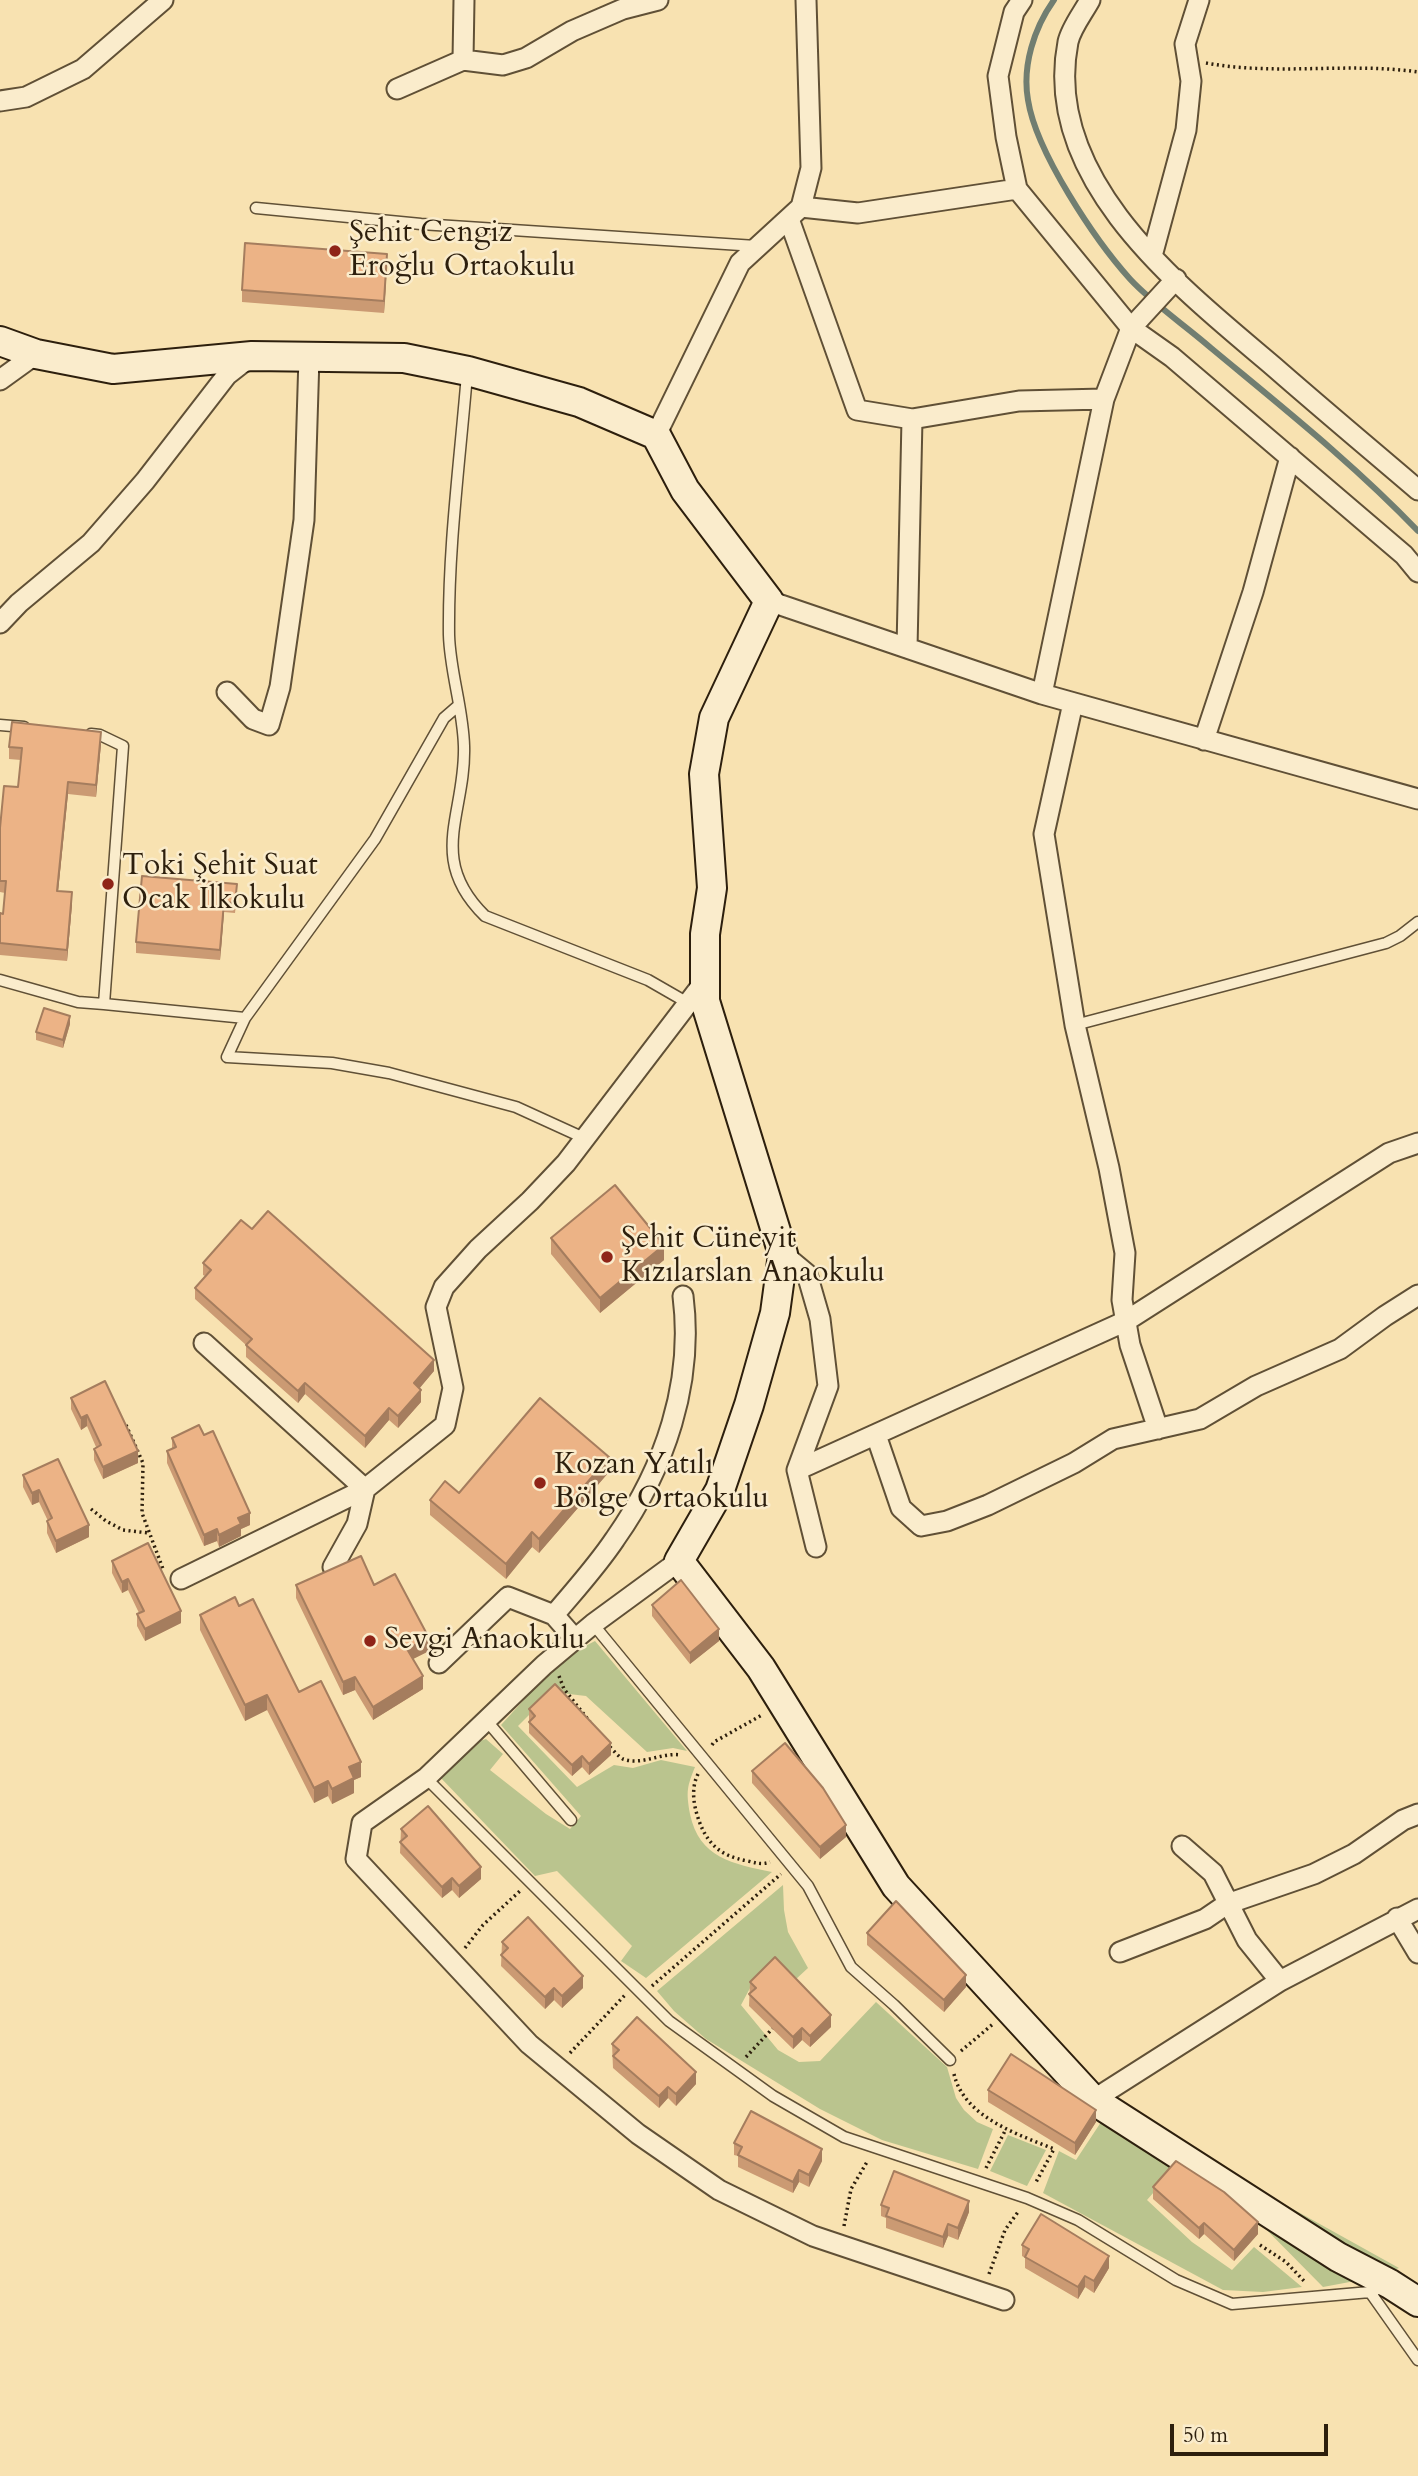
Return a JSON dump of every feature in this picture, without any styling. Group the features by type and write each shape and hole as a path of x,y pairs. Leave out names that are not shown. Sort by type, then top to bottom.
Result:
{"street":[{"path":"0,101 26,97 83,69 163,0"},
{"path":"463,60 464,0"},
{"path":"397,89 463,60 503,65 526,58 623,5 658,0"},
{"path":"656,435 740,263 795,213 811,168 806,0"},
{"path":"1022,0 1014,12 998,76 1006,137 1017,189 1132,328 1172,357 1290,457 1404,555 1418,572"},
{"path":"1090,0 1068,40 1065,81 1069,113 1079,149 1100,190 1140,244 1209,312 1418,490"},
{"path":"1152,256 1186,130 1191,81 1185,44 1199,0"},
{"path":"795,213 858,214 1017,189"},
{"path":"795,213 857,410 912,419 1019,401 1104,399"},
{"path":"1042,694 1104,399 1132,328 1176,279"},
{"path":"0,341 36,354 113,369 253,356 404,358 468,371 579,402 656,435 685,490 769,601 1042,694 1418,799"},
{"path":"0,380 36,354"},
{"path":"0,623 19,603 91,543 145,481 227,375 253,356"},
{"path":"227,692 253,719 269,726 280,687 304,520 309,356"},
{"path":"907,648 912,419"},
{"path":"1204,740 1253,592 1290,457"},
{"path":"181,1579 365,1489 444,1425 453,1388 436,1307 444,1287 478,1249 566,1163 696,992 712,888 704,774 714,718 769,601"},
{"path":"1073,702 1044,834 1075,1025 1109,1168 1125,1253 1122,1300 1130,1345 1158,1429"},
{"path":"696,992 705,1001 783,1254 775,1313 749,1405 719,1490 679,1561 593,1624 552,1658 426,1778 362,1823 356,1859 529,2044 638,2134 719,2190 813,2236 1004,2300"},
{"path":"797,1470 1126,1321 1377,1160 1418,1143"},
{"path":"783,1254 807,1274 820,1320 828,1386 797,1470 816,1547"},
{"path":"876,1435 901,1508 921,1526 947,1521 988,1505 1074,1463 1113,1439 1200,1419 1256,1386 1340,1349 1418,1295"},
{"path":"554,1615 615,1539 651,1480 671,1432 681,1385 687,1321 684,1296"},
{"path":"204,1343 365,1489"},
{"path":"333,1567 357,1524 365,1489"},
{"path":"679,1561 761,1668 897,1886 1093,2100 1338,2257 1380,2288 1418,2302"},
{"path":"439,1663 508,1597 554,1615 575,1639"},
{"path":"1120,1952 1205,1919 1227,1904 1314,1874 1354,1854 1418,1814"},
{"path":"1182,1846 1213,1873 1247,1940 1280,1981"},
{"path":"1093,2100 1280,1981 1418,1909"},
{"path":"1397,1918 1418,1953"}],"lane":[{"path":"256,208 421,225 760,247"},
{"path":"468,371 450,585 449,638 464,747 451,837 458,880 474,905 485,916 648,980 696,992"},
{"path":"459,705 444,718 375,839 244,1018 227,1057 332,1063 389,1073 516,1107 584,1138"},
{"path":"0,725 38,729"},
{"path":"75,732 100,735 123,746 104,1004"},
{"path":"1075,1025 1386,943 1418,922"},
{"path":"0,980 78,1002 244,1018"},
{"path":"593,1624 808,1886 851,1967 950,2060"},
{"path":"486,1720 570,1820"},
{"path":"426,1778 669,2021 773,2096 844,2137 1027,2198 1078,2220 1176,2280 1232,2304 1380,2288 1418,2360"}],"path":[{"path":"1188,60 1231,68 1385,68 1418,72"},
{"path":"126,1425 143,1463 142,1513 149,1533 165,1575 181,1579"},
{"path":"90,1509 123,1530 149,1533"},
{"path":"552,1658 564,1689 598,1732"},
{"path":"606,1743 623,1759 643,1760 671,1753 704,1759"},
{"path":"643,1994 792,1866"},
{"path":"453,1963 483,1925 530,1882"},
{"path":"557,2067 634,1986"},
{"path":"982,2292 1005,2230 1027,2198 1054,2149 1006,2129 968,2102 956,2083 950,2060 1011,2009"},
{"path":"735,2069 773,2028"},
{"path":"978,2181 1006,2129"},
{"path":"839,2245 851,2189 876,2148"},
{"path":"1260,2245 1286,2262 1319,2296"}],"green space":[{"path":"595,1641 687,1751 673,1748 647,1752 586,1696 552,1692 518,1726 577,1787 614,1765 633,1768 661,1760 695,1767 689,1785 688,1800 690,1814 701,1840 710,1850 731,1862 772,1872 646,1978 621,1961 632,1946 557,1871 535,1876 439,1776 477,1742 486,1739 503,1754 490,1770 546,1814 570,1829 581,1816 501,1725 562,1658"},
{"path":"783,1885 788,1932 808,1968 795,1980 757,1975 741,2005 778,2050 799,2062 820,2061 876,2002 947,2067 956,2098 964,2110 977,2122 993,2129 978,2169 882,2140 820,2109 706,2039 674,2011 657,1991"},
{"path":"1107,2113 1187,2154 1147,2200 1192,2242 1232,2270 1254,2247 1302,2287 1263,2292 1223,2290 1043,2193 1059,2151 1076,2160"},
{"path":"1008,2135 1046,2150 1027,2186 990,2171"},
{"path":"1273,2198 1399,2268 1371,2278 1323,2287 1251,2214"}],"building":[{"path":"245,243 387,254 384,301 242,290"},
{"path":"12,722 101,732 96,785 68,782 57,891 72,892 67,950 0,943 0,913 3,914 6,881 0,881 0,828 4,786 18,787 22,748 9,747"},
{"path":"142,876 237,884 235,903 224,902 220,950 136,942"},
{"path":"44,1008 70,1016 63,1040 36,1032"},
{"name":"Şehit Cüneyit Kızılarslan Anaokulu","path":"615,1185 664,1245 600,1298 551,1238"},
{"path":"268,1211 434,1360 414,1383 421,1390 398,1416 389,1408 365,1436 305,1383 298,1391 246,1345 252,1339 195,1288 211,1270 203,1263 241,1220 252,1229"},
{"path":"105,1381 138,1451 103,1467 94,1449 101,1445 87,1415 81,1418 71,1398"},
{"name":"Kozan Yatılı Bölge Ortaokulu","path":"540,1398 609,1457 539,1539 532,1532 506,1564 430,1500 445,1481 459,1493"},
{"path":"199,1425 204,1435 213,1431 250,1513 238,1518 241,1524 219,1535 217,1529 204,1535 167,1451 176,1447 172,1438"},
{"path":"58,1459 89,1525 56,1541 47,1521 52,1518 39,1490 32,1493 23,1475"},
{"path":"148,1543 181,1611 145,1629 137,1614 144,1611 128,1579 122,1582 112,1561"},
{"path":"361,1556 374,1585 395,1574 429,1638 407,1649 423,1676 373,1707 355,1677 343,1682 296,1585"},
{"path":"681,1580 719,1629 690,1653 652,1605"},
{"path":"235,1597 239,1606 253,1599 299,1692 321,1681 361,1762 349,1767 354,1778 332,1789 328,1781 314,1788 267,1695 245,1705 200,1615"},
{"path":"555,1684 611,1743 589,1764 582,1756 572,1765 529,1722 535,1716 529,1709"},
{"path":"785,1743 823,1788 846,1825 820,1847 752,1771"},
{"path":"428,1806 481,1867 459,1886 452,1878 442,1887 400,1842 407,1836 401,1829"},
{"path":"896,1901 966,1975 944,2000 867,1933"},
{"path":"528,1917 583,1976 562,1996 554,1988 545,1997 501,1955 508,1948 502,1942"},
{"path":"775,1957 831,2015 810,2036 802,2028 793,2037 749,1994 756,1988 750,1982"},
{"path":"637,2017 696,2072 676,2094 668,2087 659,2096 613,2056 619,2050 612,2044"},
{"path":"1011,2054 1096,2110 1075,2143 988,2090"},
{"path":"751,2111 822,2149 809,2175 799,2170 793,2182 738,2155 742,2147 734,2143"},
{"path":"1176,2161 1224,2192 1258,2222 1234,2250 1204,2223 1199,2228 1153,2187"},
{"path":"894,2171 969,2201 958,2228 948,2224 943,2237 886,2216 889,2208 881,2205"},
{"path":"1041,2214 1109,2256 1094,2281 1085,2276 1078,2287 1025,2257 1029,2249 1022,2245"}],"waterway":[{"path":"1054,0 1031,48 1027,74 1028,100 1042,144 1084,219 1139,288 1317,436 1369,482 1418,531"}],"place":[{"name":"Şehit Cengiz Eroğlu Ortaokulu","path":"335,251"},
{"name":"Toki Şehit Suat Ocak İlkokulu","path":"108,884"},
{"name":"Şehit Cüneyit Kızılarslan Anaokulu","path":"607,1257"},
{"name":"Kozan Yatılı Bölge Ortaokulu","path":"540,1483"},
{"name":"Sevgi Anaokulu","path":"370,1641"}]}
